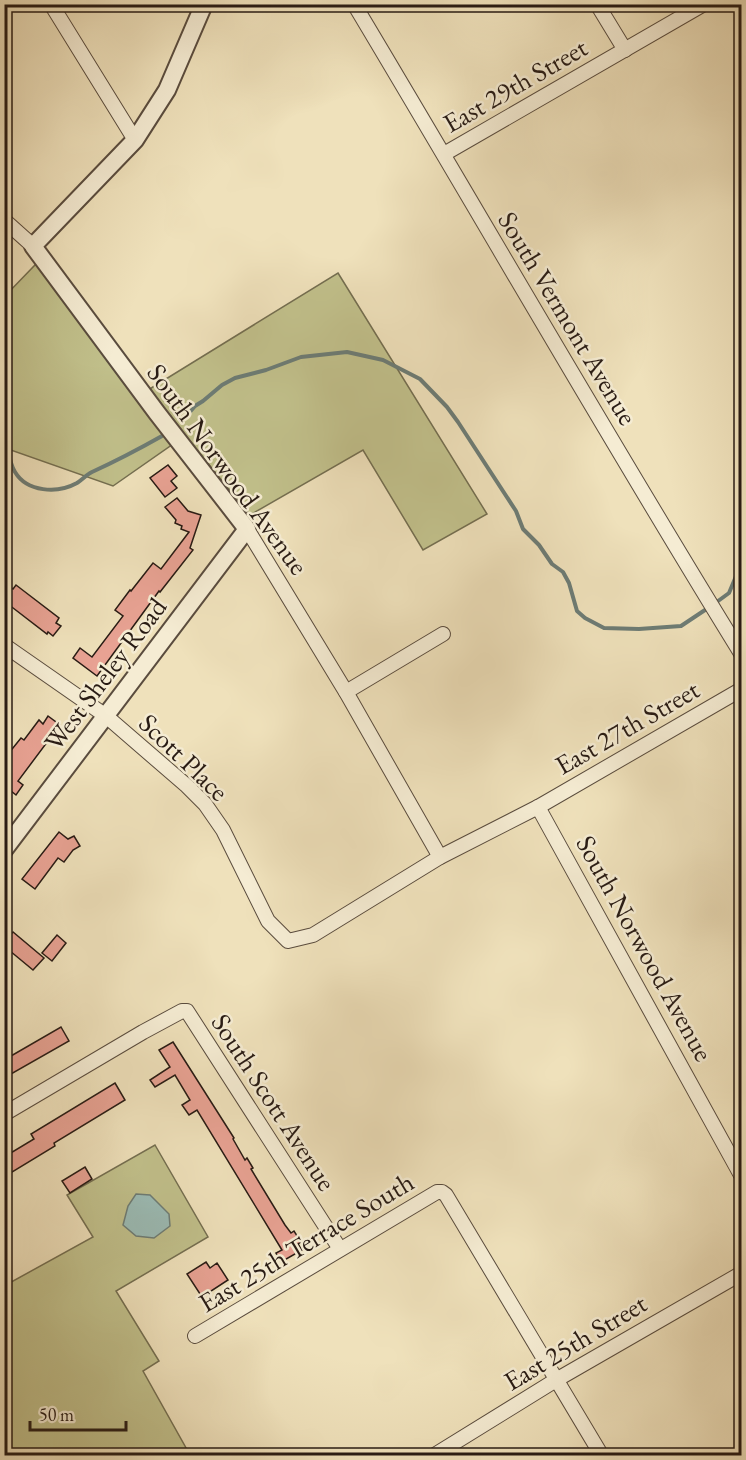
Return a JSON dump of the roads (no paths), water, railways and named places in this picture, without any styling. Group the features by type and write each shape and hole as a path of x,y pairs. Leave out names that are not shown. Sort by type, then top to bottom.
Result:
{"street":[{"path":"51,4 135,140"},
{"path":"33,246 135,140 167,90 204,4"},
{"name":"South Vermont Avenue","path":"354,4 741,655"},
{"path":"597,4 625,50"},
{"name":"East 29th Street","path":"444,154 705,4"},
{"name":"South Norwood Avenue","path":"4,220 33,246 247,529 346,692 440,857"},
{"name":"West Sheley Road","path":"4,850 247,529"},
{"path":"346,692 443,634"},
{"name":"Scott Place","path":"4,645 106,716 205,804 223,830 268,921 288,941"},
{"name":"East 27th Street","path":"288,941 313,935 440,857 538,807 741,689"},
{"name":"South Norwood Avenue","path":"538,807 741,1177"},
{"name":"South Scott Avenue","path":"4,1114 143,1032 182,1011 187,1011 340,1250"},
{"name":"East 25th Terrace South","path":"195,1336 437,1192 442,1192 446,1195 556,1380"},
{"name":"East 25th Street","path":"433,1455 741,1272"},
{"path":"556,1380 602,1455"}],"water":[{"path":"136,1194 150,1195 169,1214 170,1226 154,1238 136,1236 123,1225 128,1206"}],"waterway":[{"path":"182,421 195,406 235,378 301,357 347,352 383,360 420,379 447,407 516,511 523,529 539,545 552,564 563,572 569,583 577,611 585,618 604,628 639,629 681,626 708,608"},
{"path":"4,432 11,462 20,479 35,487 52,490 69,487 92,472 162,436"},
{"path":"714,604 729,593 742,562"}]}
